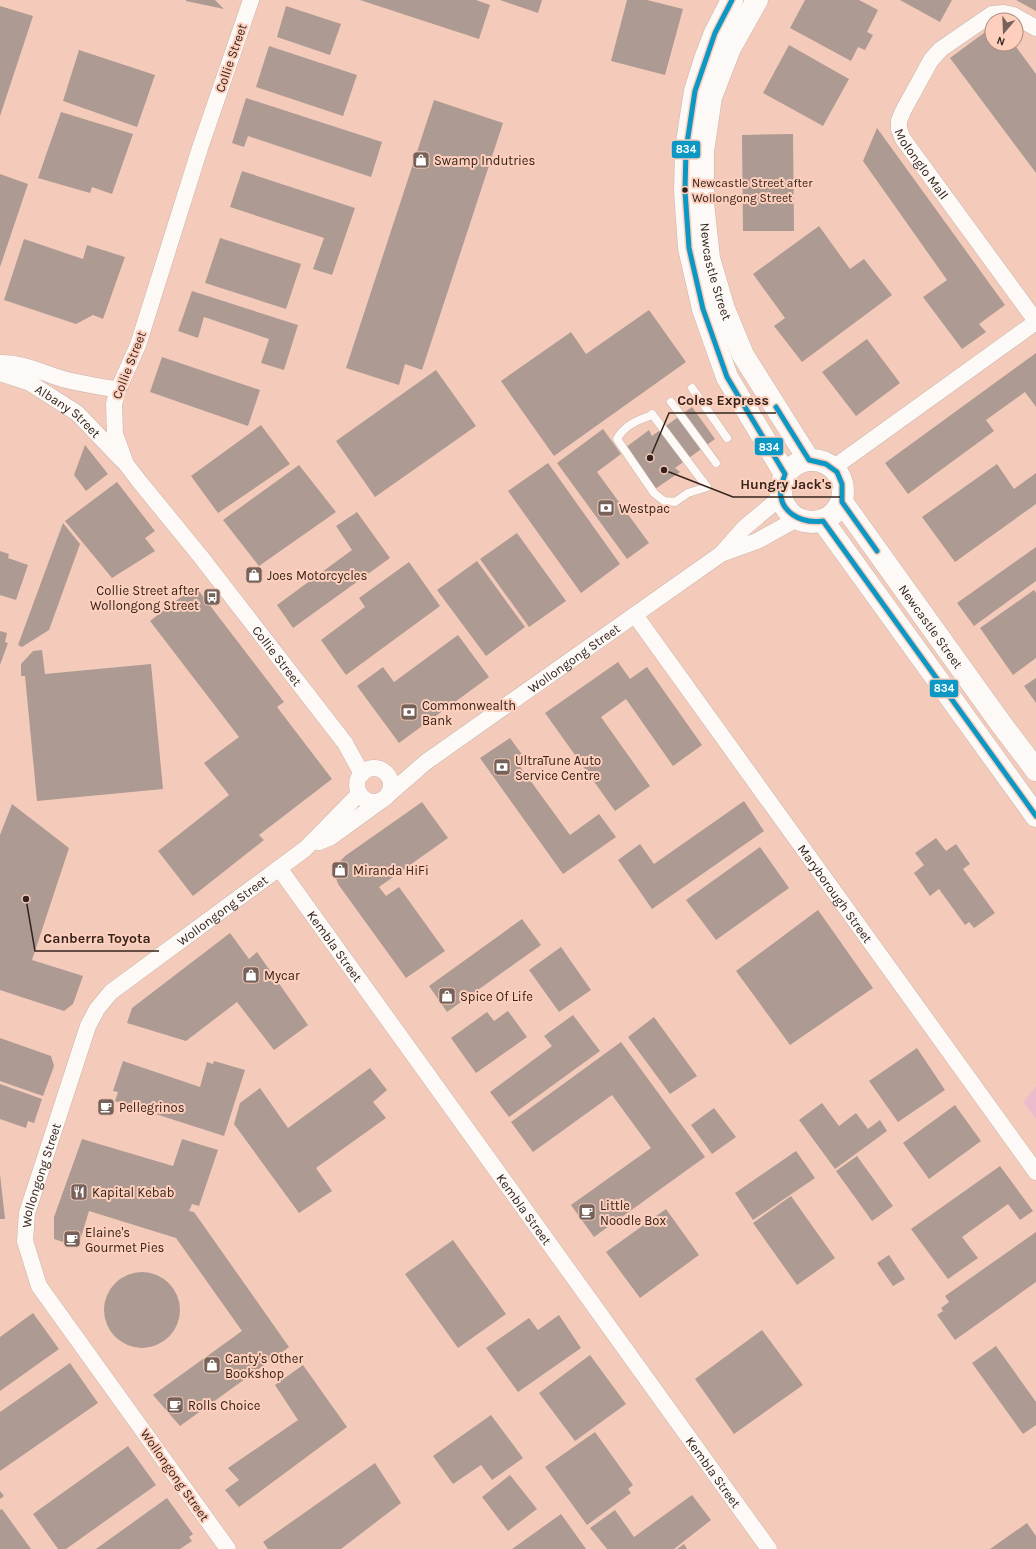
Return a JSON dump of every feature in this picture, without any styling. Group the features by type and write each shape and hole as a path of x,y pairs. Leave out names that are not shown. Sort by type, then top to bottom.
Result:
{"main road":[{"name":"Newcastle Street","path":"732,0 715,33 705,59 695,91 690,116 686,150 685,191 689,248 703,309 727,377 785,474"},
{"name":"Newcastle Street","path":"756,0 730,48 711,97 703,152 703,203 708,258 724,309 742,355 809,460"},
{"path":"809,460 822,461 834,468 841,478 844,490 842,502 835,514 823,521 815,523 797,519 786,510 781,497 781,485 785,474 800,462 809,460"},
{"name":"Newcastle Street","path":"842,502 999,721 1036,770"},
{"name":"Newcastle Street","path":"823,521 1036,816"}],"street":[{"name":"Collie Street","path":"251,0 200,148 138,345 118,390 114,404 115,434 126,464 201,557 345,742 374,772"},
{"name":"Molonglo Mall","path":"834,468 1036,322 903,138 899,128 899,121 931,60 947,45 992,14 1004,13 1012,15 1036,28"},
{"name":"Albany Street","path":"0,363 15,364 39,370 63,379 118,390"},
{"name":"Albany Street","path":"0,372 30,384 76,413 126,464"},
{"name":"Wollongong Street","path":"305,849 331,836 385,798 426,762 721,554 744,528 781,497"},
{"name":"Wollongong Street","path":"721,554 757,541 797,519"},
{"name":"Maryborough Street","path":"635,615 1036,1172"},
{"name":"Wollongong Street","path":"374,772 426,762"},
{"path":"374,772 390,779 391,786 385,798 376,802 368,801 359,794 357,782 374,772"},
{"name":"Wollongong Street","path":"228,1549 39,1286 25,1241 27,1213 88,1026 97,1009 111,992 305,849 359,794"},
{"name":"Kembla Street","path":"279,868 769,1549"}],"lane":[{"path":"692,388 727,438"},
{"path":"671,402 716,463"},
{"path":"651,415 707,487 688,493 675,502 664,501 654,493 617,439 623,430 638,420 651,415"}],"shaded area":[{"path":"0,0 1036,0 1036,1549 0,1549"},
{"path":"1036,1086 1036,1119 1023,1102"}],"building":[{"path":"215,0 224,9 186,1"},
{"path":"360,0 476,0 490,5 479,39"},
{"path":"500,0 542,0 538,13"},
{"path":"627,0 647,0 683,9 665,75 611,61"},
{"path":"805,0 859,0 878,10 867,32 873,35 865,50 858,47 851,61 790,28"},
{"path":"900,0 952,0 940,22"},
{"path":"1016,0 1036,0 1036,11"},
{"path":"0,6 33,16 0,116"},
{"path":"286,6 341,24 330,55 277,37"},
{"path":"984,33 984,52 1020,52 1036,74 1036,173 950,58"},
{"path":"789,45 849,79 823,126 763,93"},
{"path":"269,46 357,75 343,116 256,87"},
{"path":"79,50 155,75 137,127 63,101"},
{"path":"246,98 382,142 371,177 248,136 244,147 232,143"},
{"path":"434,100 503,123 422,370 405,364 399,385 346,368"},
{"path":"61,112 133,134 112,194 92,187 90,193 38,178"},
{"path":"877,128 1005,305 979,324 986,332 962,349 923,297 947,280 863,161"},
{"path":"793,134 794,231 743,231 742,135"},
{"path":"242,171 355,208 332,275 313,269 324,238 230,207"},
{"path":"0,174 28,184 0,267"},
{"path":"819,226 850,269 864,259 892,295 802,362 774,326 785,318 753,274"},
{"path":"220,238 301,264 286,309 205,283"},
{"path":"24,239 83,259 87,245 125,257 103,319 93,315 76,324 4,300"},
{"path":"192,291 298,325 284,370 261,363 269,339 204,317 198,338 178,331"},
{"path":"649,310 686,362 554,456 501,381 571,332 586,354"},
{"path":"867,339 900,383 856,416 822,372"},
{"path":"1036,353 1036,407 1025,392 986,420 994,431 908,494 885,463"},
{"path":"162,357 260,390 248,426 150,392"},
{"path":"436,370 476,426 375,497 336,441"},
{"path":"692,407 715,439 675,468 680,472 655,489 625,448 649,430 652,436"},
{"path":"261,425 290,464 218,513 191,476"},
{"name":"Westpac","path":"603,429 621,454 597,472 649,543 627,559 557,463"},
{"path":"85,445 108,474 86,491 74,475"},
{"path":"548,463 620,564 581,593 508,491"},
{"path":"997,464 1014,489 1036,473 1036,504 955,562 922,517"},
{"path":"299,465 336,512 259,566 223,520"},
{"path":"117,482 155,531 145,538 155,551 112,578 65,521"},
{"path":"357,512 390,558 293,628 277,605 352,550 336,526"},
{"path":"63,523 80,544 49,630 22,647 18,645"},
{"path":"517,533 566,601 529,627 480,559"},
{"path":"1036,547 1036,581 974,626 957,603"},
{"path":"0,551 9,554 8,558 28,565 16,600 0,595"},
{"path":"477,561 525,627 486,656 437,590"},
{"path":"409,562 440,606 346,675 321,640 365,607 359,598"},
{"path":"195,586 284,702 277,707 332,779 259,835 264,840 193,896 158,851 229,795 204,763 239,737 150,621"},
{"path":"1034,590 1036,593 1036,658 1013,675 980,628"},
{"path":"0,631 7,633 5,642 8,643 0,665"},
{"name":"Commonwealth Bank","path":"458,635 489,677 399,743 357,686 383,667 394,682"},
{"path":"42,650 45,674 151,664 163,789 37,801 25,676 21,676 21,664 33,651"},
{"path":"618,662 630,679 647,667 702,745 673,766 626,699 601,717 650,786 615,811 545,713"},
{"path":"1036,678 1036,703 1024,686"},
{"path":"510,738 526,760 519,765 570,835 599,814 616,837 563,874 480,758"},
{"path":"744,801 764,831 652,909 618,860 640,844 654,864"},
{"path":"422,802 448,838 379,887 386,896 399,887 445,951 406,978 338,884 333,869 345,856"},
{"path":"12,804 69,848 32,960 83,976 73,1004 64,1011 0,990 0,835"},
{"path":"936,838 946,851 956,844 970,864 963,869 995,913 974,928 969,922 965,925 939,889 930,896 914,873 924,865 915,853"},
{"path":"760,847 789,888 716,940 686,900"},
{"path":"818,910 873,988 790,1045 736,971"},
{"path":"522,919 541,945 447,1012 429,986"},
{"path":"230,933 249,959 257,952 308,1025 274,1050 237,1002 186,1041 127,1023 132,1008"},
{"path":"561,947 591,990 559,1012 529,970"},
{"path":"508,1011 527,1037 476,1073 451,1038 487,1012 494,1021"},
{"path":"573,1015 600,1051 509,1117 490,1092 552,1046 544,1036"},
{"path":"654,1017 697,1076 670,1094 628,1037"},
{"path":"0,1038 51,1056 54,1066 43,1096 0,1081"},
{"path":"621,1042 705,1157 594,1237 571,1205 651,1148 612,1095 533,1152 511,1122"},
{"path":"917,1048 945,1090 898,1122 869,1081"},
{"path":"123,1061 200,1087 207,1062 213,1064 214,1061 245,1070 224,1136 115,1101 118,1092 113,1091"},
{"path":"370,1068 387,1090 373,1102 386,1118 316,1168 332,1191 299,1213 234,1124 240,1103 260,1088 288,1128"},
{"path":"0,1084 42,1099 34,1123 28,1121 26,1128 0,1119"},
{"path":"822,1103 839,1126 856,1113 868,1129 880,1120 887,1131 835,1169 799,1120"},
{"path":"955,1105 981,1141 929,1179 903,1143"},
{"path":"714,1108 736,1137 712,1154 691,1125"},
{"path":"82,1139 173,1166 182,1139 218,1150 199,1206 192,1204 189,1211 194,1212 289,1347 180,1426 153,1395 242,1331 176,1238 89,1211 78,1247 54,1239 54,1217"},
{"path":"796,1151 815,1178 753,1220 735,1193"},
{"path":"857,1156 893,1206 872,1221 836,1171"},
{"path":"1000,1166 1033,1211 1020,1220 1008,1204 962,1237 978,1258 948,1279 911,1229"},
{"path":"0,1174 5,1219 0,1219"},
{"path":"791,1196 835,1258 797,1285 753,1223"},
{"path":"666,1209 699,1255 640,1298 606,1252"},
{"path":"1036,1232 1036,1282 955,1340 937,1315 943,1311 941,1308 949,1302 945,1296"},
{"path":"453,1240 506,1314 458,1348 405,1274"},
{"path":"889,1255 905,1279 893,1286 877,1263"},
{"path":"142,1272 157,1275 169,1283 177,1295 180,1310 177,1325 169,1337 157,1345 142,1348 127,1345 115,1337 107,1325 104,1310 107,1295 115,1283 127,1275"},
{"path":"33,1313 59,1349 0,1391 0,1337"},
{"path":"559,1315 581,1348 518,1392 486,1348 529,1318 538,1330"},
{"path":"762,1330 803,1385 734,1434 695,1379"},
{"path":"996,1346 1036,1402 1036,1425 1023,1434 972,1363"},
{"path":"590,1355 626,1404 575,1441 539,1393"},
{"path":"70,1363 98,1403 0,1471 0,1412"},
{"path":"303,1365 347,1427 239,1507 225,1490 239,1480 228,1468 298,1420 275,1385"},
{"path":"491,1415 523,1458 492,1480 481,1465 453,1484 433,1456"},
{"path":"595,1432 633,1485 628,1489 631,1493 587,1525 545,1467"},
{"path":"128,1446 156,1485 66,1549 58,1549 33,1514"},
{"path":"375,1463 401,1503 341,1549 268,1549 263,1542"},
{"path":"510,1475 537,1509 508,1531 482,1497"},
{"path":"0,1491 4,1496 0,1499"},
{"path":"692,1495 711,1520 674,1549 607,1549 590,1528 615,1510 634,1537"},
{"path":"167,1498 193,1534 189,1537 192,1541 180,1549 96,1549"},
{"path":"2,1509 31,1549 0,1549 0,1510"},
{"path":"561,1514 586,1549 512,1549"},
{"path":"1027,1523 1036,1536 1036,1549 990,1549"},
{"path":"684,1544 687,1549 677,1549"}],"transit line":[{"name":"834","path":"732,0 715,33 695,91 686,150 685,191 689,248 703,309 727,377 785,474 781,486 781,495 783,503 787,509 799,518 823,521 1036,816"},
{"name":"834","path":"776,407 809,460 826,464 837,472 842,484 842,502 877,551"}],"place":[{"name":"Swamp Indutries","path":"421,160"},
{"name":"Newcastle Street after Wollongong Street","path":"685,190"},
{"name":"Coles Express","path":"650,458"},
{"name":"Hungry Jack's","path":"664,470"},
{"name":"Westpac","path":"606,508"},
{"name":"Joes Motorcycles","path":"254,575"},
{"name":"Collie Street after Wollongong Street","path":"212,597"},
{"name":"Commonwealth Bank","path":"409,712"},
{"name":"UltraTune Auto Service Centre","path":"502,767"},
{"name":"Miranda HiFi","path":"340,870"},
{"name":"Canberra Toyota","path":"26,899"},
{"name":"Mycar","path":"251,975"},
{"name":"Spice Of Life","path":"447,996"},
{"name":"Pellegrinos","path":"106,1107"},
{"name":"Kapital Kebab","path":"79,1192"},
{"name":"Little Noodle Box","path":"587,1212"},
{"name":"Elaine's Gourmet Pies","path":"72,1239"},
{"name":"Canty's Other Bookshop","path":"212,1365"},
{"name":"Rolls Choice","path":"175,1405"}]}
